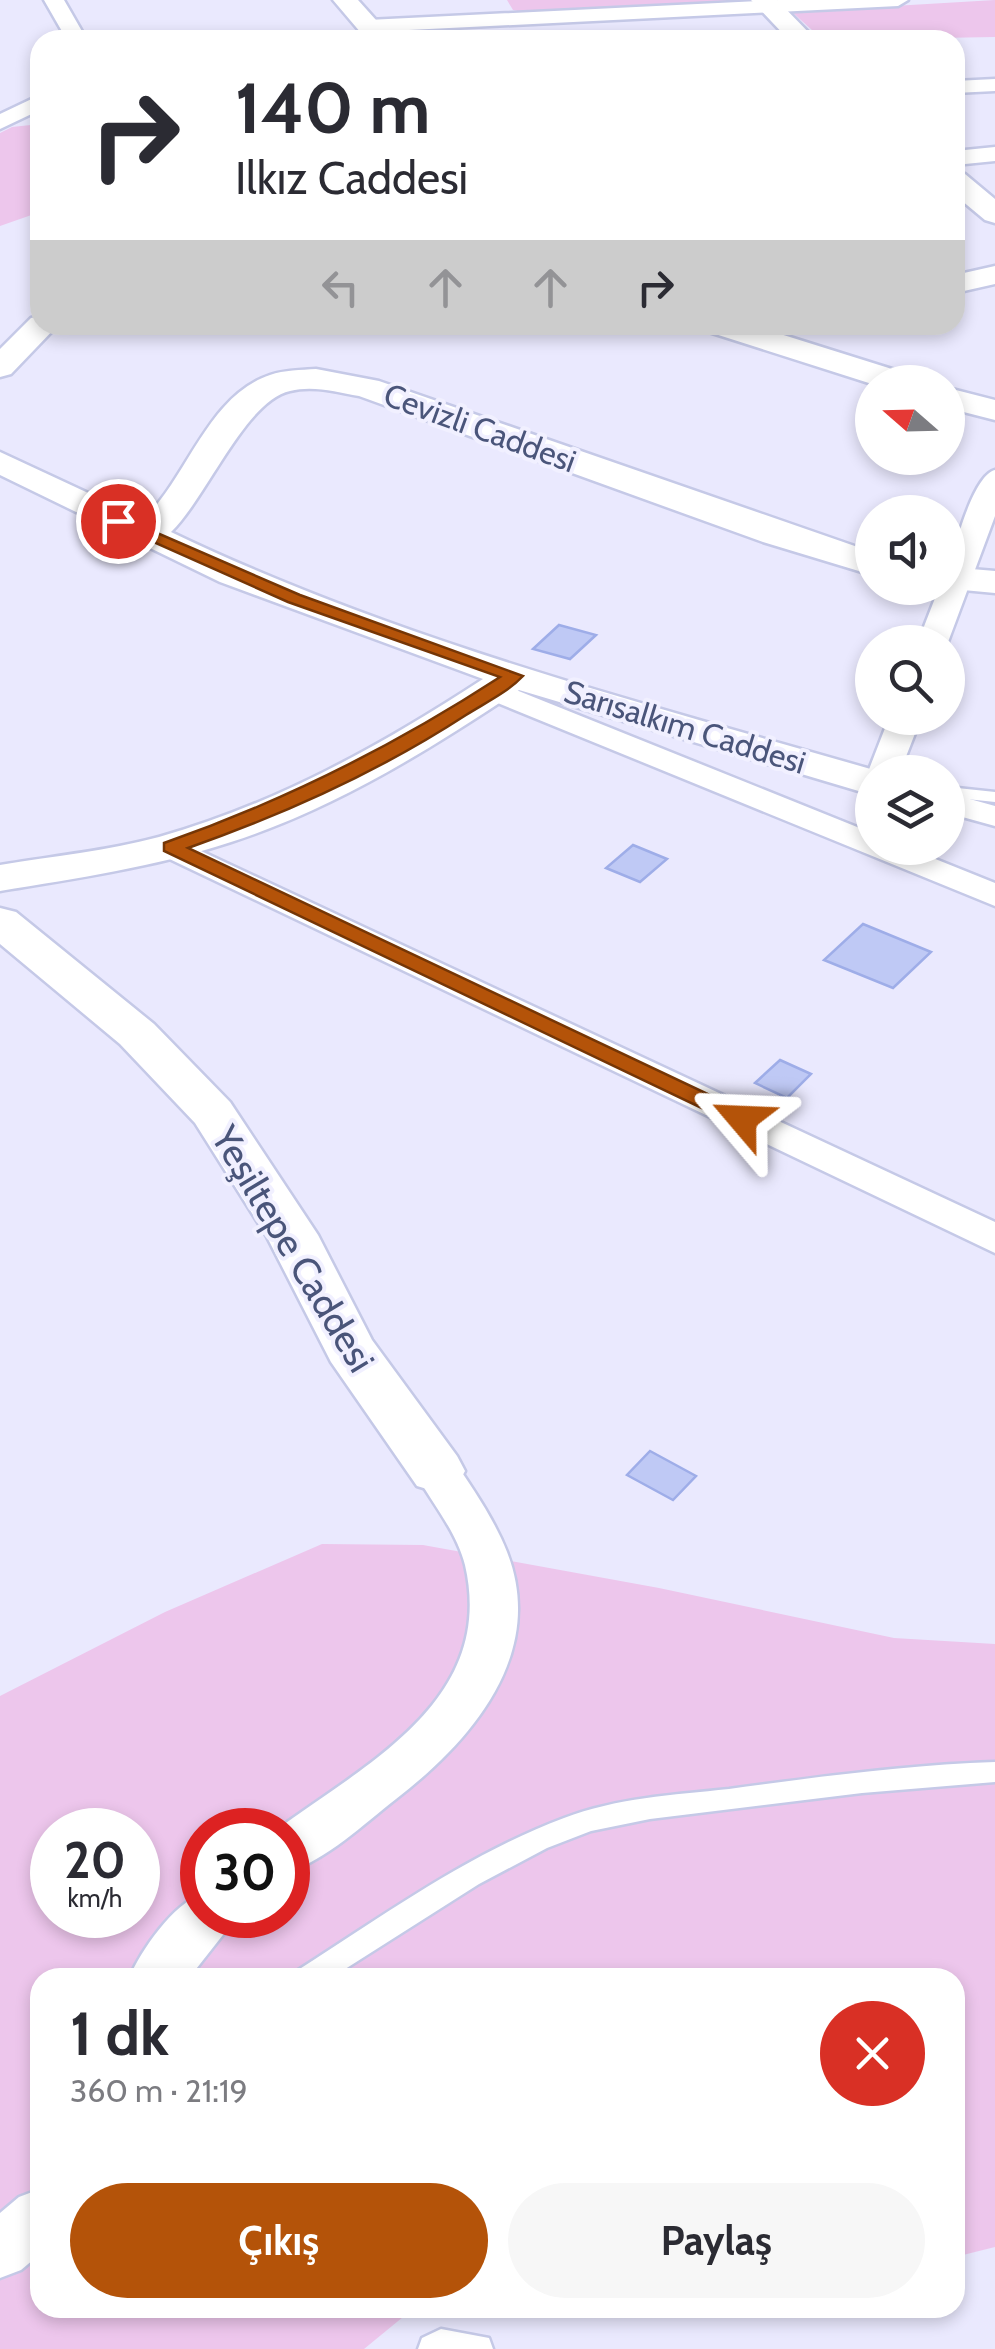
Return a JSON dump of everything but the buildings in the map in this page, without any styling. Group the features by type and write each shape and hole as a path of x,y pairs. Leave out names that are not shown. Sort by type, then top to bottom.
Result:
{"street":[{"path":"54,0 71,30"},
{"path":"345,0 371,30"},
{"path":"496,0 516,30"},
{"path":"408,30 766,4 898,0"},
{"path":"766,4 793,30"},
{"path":"965,86 995,84"},
{"path":"0,103 30,105"},
{"path":"0,123 30,108"},
{"path":"965,157 995,154"},
{"path":"965,188 995,214"},
{"path":"965,282 995,274"},
{"path":"0,367 32,335"},
{"path":"752,335 855,368"},
{"name":"Cevizli Caddesi","path":"148,536 178,508 218,437 246,399 272,385 307,379 367,388 855,559"},
{"path":"965,402 995,410"},
{"name":"Sarısalkım Caddesi","path":"0,462 148,536 504,683 855,779"},
{"path":"965,548 995,478"},
{"path":"965,579 995,582"},
{"path":"0,878 171,847 210,835 326,785 413,740 504,683 855,837"},
{"path":"965,808 995,816"},
{"path":"171,847 995,1239"},
{"path":"922,865 995,895"},
{"name":"Yeşiltepe Caddesi","path":"0,921 137,1034 213,1114 292,1235 350,1349 437,1471"},
{"path":"310,1833 409,1759 456,1716 482,1677 495,1640 496,1599 488,1564 471,1525 437,1471"},
{"path":"164,1968 189,1938"},
{"path":"0,2250 30,2224"}],"lane":[{"path":"965,794 995,797"},
{"path":"324,1968 444,1893 535,1842 576,1825 632,1812 806,1789 944,1773 995,1772"},
{"path":"433,2349 441,2344 478,2349"}],"shaded area":[{"path":"507,0 752,3 535,15 513,10"},
{"path":"995,0 995,37 965,38 965,30 812,30 792,12"},
{"path":"30,125 30,216 0,226 0,133"},
{"path":"322,1544 423,1545 659,1588 894,1638 995,1644 995,2247 965,2254 965,1968 30,1968 30,2318 402,2318 364,2349 0,2349 0,1696 165,1612"}],"route":[{"path":"118,521 294,599 514,676 462,712 310,793 249,820 171,847 742,1119"}]}
